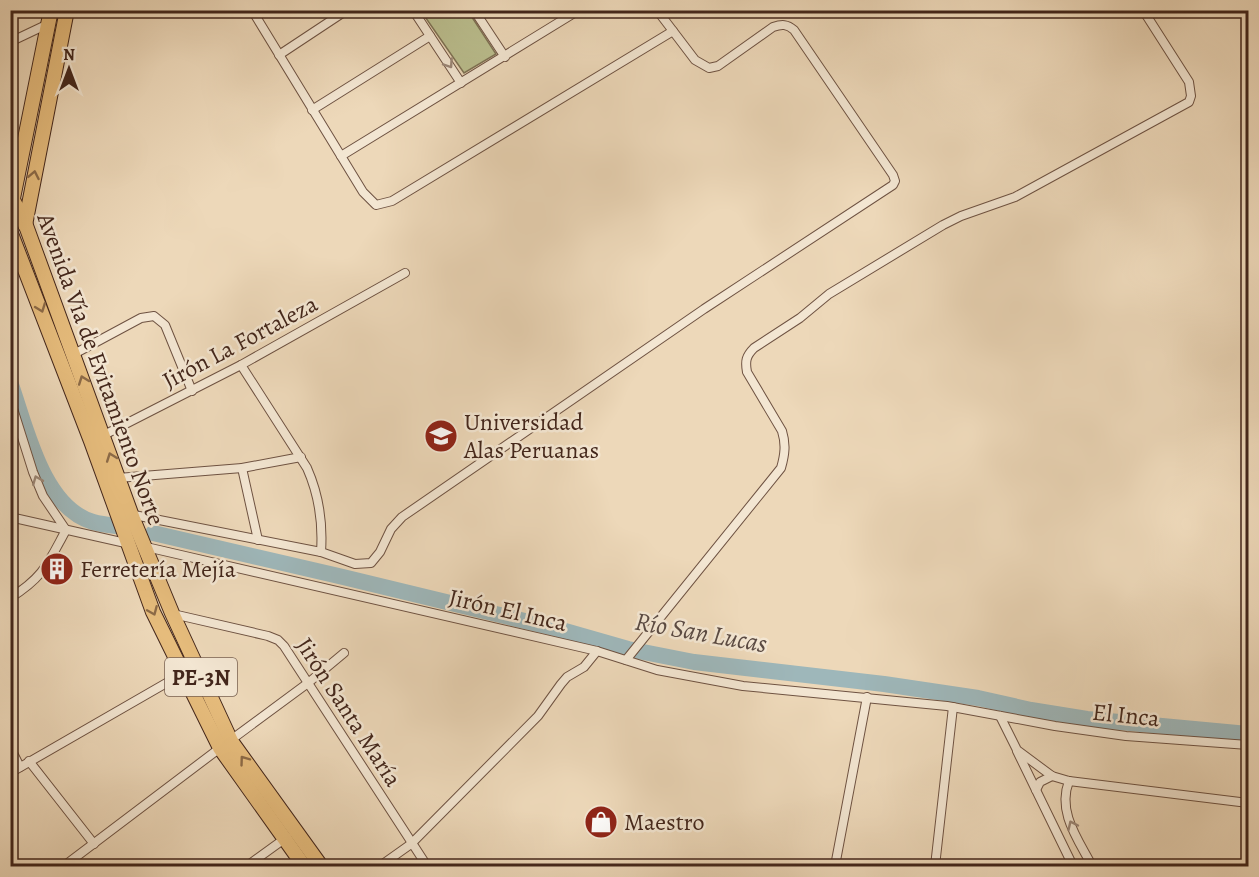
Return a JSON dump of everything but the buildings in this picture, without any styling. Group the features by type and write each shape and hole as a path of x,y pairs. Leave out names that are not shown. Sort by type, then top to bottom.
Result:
{"highway":[{"name":"PE-3N","path":"21,254 25,223 67,10"},
{"name":"PE-3N","path":"12,207 50,17"},
{"name":"Avenida Vía de Evitamiento Norte","path":"12,207 25,223 74,354 97,438 118,478 125,540 153,612 182,674"},
{"name":"PE-3N","path":"10,231 21,254"},
{"name":"Avenida Vía de Evitamiento Norte","path":"21,254 97,438 124,516 142,542 225,744"},
{"name":"PE-3N","path":"182,674 225,744 290,834 321,867"},
{"name":"PE-3N","path":"290,834 304,867"}],"street":[{"path":"252,10 363,192 376,205 392,201 673,31"},
{"path":"279,55 347,10"},
{"path":"413,10 461,83"},
{"path":"474,10 505,57"},
{"path":"341,156 579,10"},
{"path":"124,516 321,552 355,564 371,563 380,552 391,529 402,517 704,309 893,185 895,181 893,175 794,30 788,25 781,24 773,27 718,66 709,68 695,60 657,10"},
{"path":"627,658 781,468 786,450 785,441 782,431 747,372 745,363 747,354 800,318 829,294 943,225 961,216 1015,197 1189,102 1191,96 1189,82 1143,10"},
{"path":"10,42 50,17"},
{"path":"312,110 430,36"},
{"name":"Jirón La Fortaleza","path":"97,438 241,365 405,273"},
{"path":"74,354 141,318 154,316 165,325 192,391"},
{"path":"241,365 313,480 322,527 321,552"},
{"path":"10,399 43,496 66,530 43,572 30,585 10,598"},
{"path":"118,478 242,468 301,458"},
{"path":"242,468 258,540"},
{"name":"Jirón El Inca","path":"10,518 142,542 627,658 657,670 743,686 953,707 1000,716"},
{"name":"Jirón Santa María","path":"172,613 256,632 278,640 427,867"},
{"path":"380,867 411,844 538,716 567,677 584,667 597,651"},
{"path":"64,867 225,744 308,684 344,653"},
{"path":"10,773 182,674"},
{"path":"835,867 867,697"},
{"path":"935,867 953,707"},
{"path":"1000,716 1073,867"},
{"name":"El Inca","path":"1000,716 1126,736 1248,745"},
{"path":"10,747 20,767"},
{"path":"1017,750 1052,776 1069,781 1248,803"},
{"path":"28,761 94,844"},
{"path":"1036,790 1040,782 1052,776"},
{"path":"1069,781 1064,792 1065,809 1092,867"},
{"path":"247,867 290,834"}],"green space":[{"path":"421,11 468,11 496,54 464,73"}],"waterway":[{"name":"Río San Lucas","path":"10,382 38,463 61,500 75,513 93,522 116,526"},
{"name":"Río San Lucas","path":"153,533 558,629 628,649 694,662 884,684 978,698 1087,719 1248,734"}],"place":[{"name":"Universidad Alas Peruanas","path":"441,436"},
{"name":"Ferretería Mejía","path":"57,569"},
{"name":"Maestro","path":"601,822"}]}
